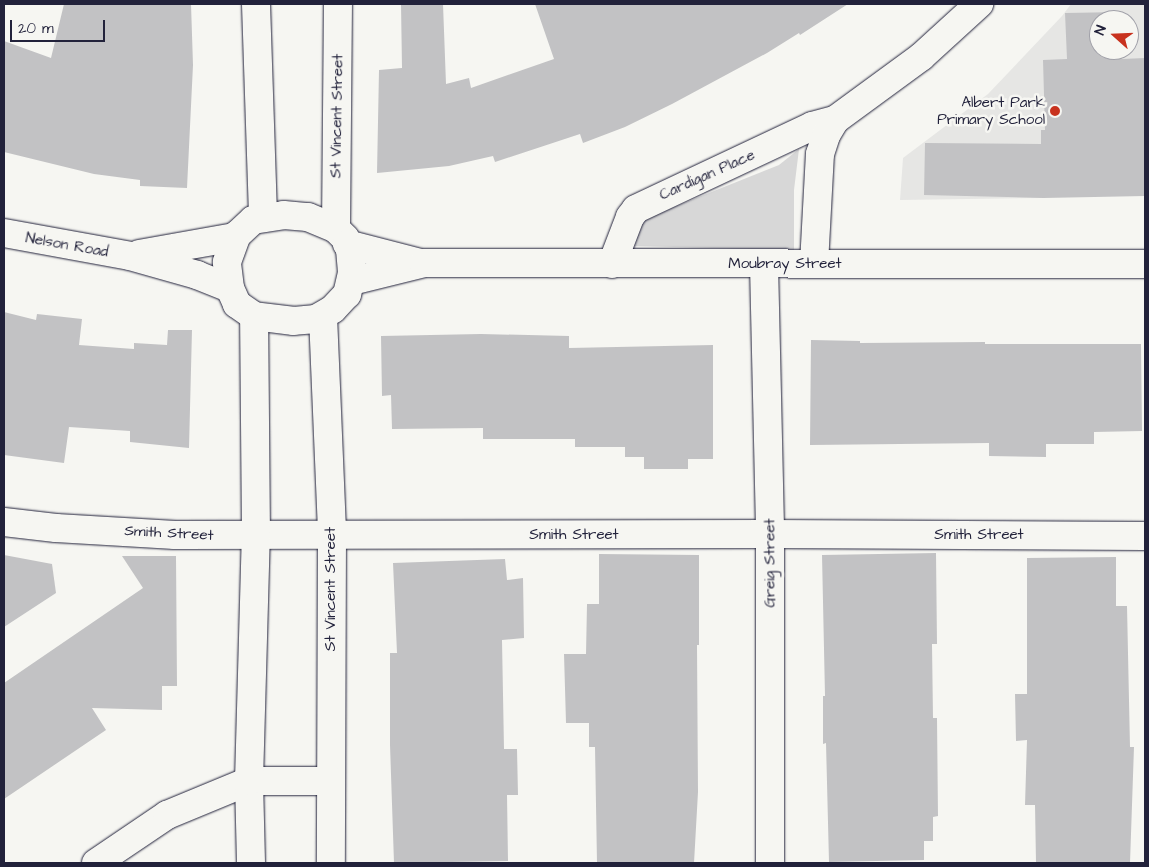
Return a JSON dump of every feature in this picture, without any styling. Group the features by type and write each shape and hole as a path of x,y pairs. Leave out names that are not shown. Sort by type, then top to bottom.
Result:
{"street":[{"path":"256,4 263,218"},
{"name":"St Vincent Street","path":"338,4 342,236"},
{"name":"Cardigan Place","path":"612,264 630,217 639,207 812,126 835,120 920,57 979,4"},
{"name":"Cardigan Place","path":"814,264 820,154 826,135 835,120"},
{"path":"296,215 318,220 342,236 352,262 352,281 348,294 341,303 316,319 294,321 254,316 237,304 230,288 227,262 235,237 243,227 253,220 263,218 296,215"},
{"name":"Nelson Road","path":"4,234 130,256 197,275 230,288"},
{"name":"Moubray Street","path":"342,236 424,264"},
{"name":"Nelson Road","path":"130,256 235,237"},
{"name":"Moubray Street","path":"352,281 424,264 1145,264"},
{"name":"Greig Street","path":"764,264 770,534 770,863"},
{"path":"251,863 249,781 256,536 254,316"},
{"name":"St Vincent Street","path":"323,316 332,536 331,863"},
{"name":"Smith Street","path":"4,522 56,528 176,535 256,536 770,534 1145,536"},
{"path":"96,863 167,815 249,781 331,780"}],"shaded area":[{"name":"Albert Park Primary School","path":"1071,4 1145,4 1145,128 1041,130 1041,198 900,200 903,158 988,94 1062,16"},
{"path":"799,149 794,190 794,250 634,246 639,221 779,165"}],"building":[{"path":"64,4 191,4 193,65 187,188 140,186 140,180 94,174 4,152 4,41 51,58"},
{"path":"401,4 443,4 446,84 469,78 471,88 554,59 535,4 848,4 800,35 799,33 767,53 672,104 625,127 583,143 580,134 495,162 493,156 449,166 377,173 379,70 402,68"},
{"path":"1065,13 1089,13 1089,60 1139,60 1139,58 1145,58 1145,196 1043,198 924,195 925,143 1041,144 1041,130 1045,130 1043,60 1067,59"},
{"path":"4,312 36,320 37,314 82,319 79,345 134,349 134,343 167,345 168,330 192,330 189,448 130,442 130,431 69,427 64,463 4,455"},
{"path":"481,334 569,336 569,348 713,345 713,459 688,459 688,469 644,469 644,457 625,457 625,447 575,447 575,439 483,439 483,428 392,429 391,395 382,396 381,336"},
{"path":"811,340 860,341 860,343 1141,344 1142,431 1094,432 1094,444 1046,444 1046,457 989,456 989,443 810,445"},
{"path":"936,553 937,644 932,644 933,718 937,718 938,816 933,817 933,841 924,841 924,860 829,862 826,743 823,744 823,696 825,696 822,555"},
{"path":"599,554 699,555 699,645 697,645 698,792 694,863 597,863 595,747 589,747 589,723 566,723 564,654 586,654 587,604 599,604"},
{"path":"4,555 52,564 56,593 4,627"},
{"path":"122,556 176,556 177,686 162,686 162,710 92,708 106,730 4,799 4,683 143,588"},
{"path":"1116,557 1116,606 1127,606 1130,747 1134,747 1130,863 1036,863 1035,805 1025,805 1027,740 1016,741 1015,694 1027,694 1027,558"},
{"path":"505,559 507,580 523,578 524,638 502,640 504,749 517,749 518,795 507,795 508,861 394,863 390,745 390,653 397,653 393,563"}],"place":[{"name":"Albert Park Primary School","path":"1055,111"}]}
